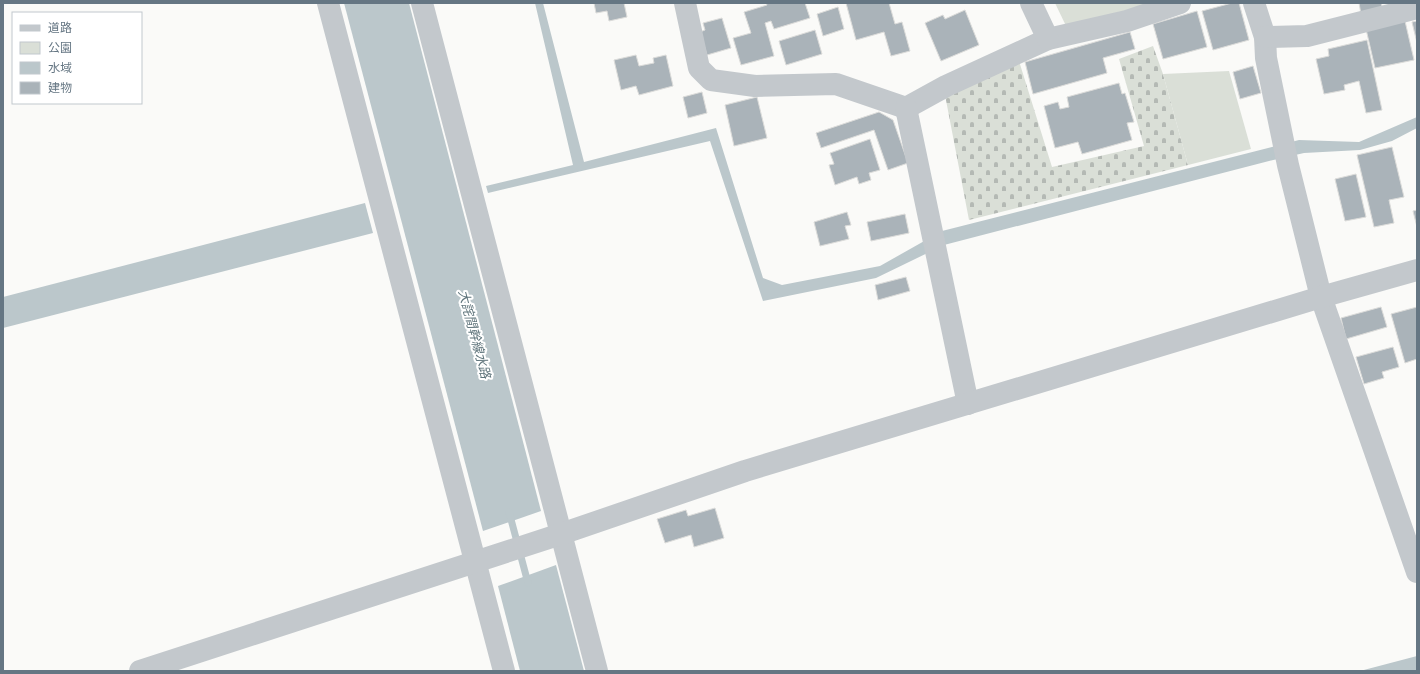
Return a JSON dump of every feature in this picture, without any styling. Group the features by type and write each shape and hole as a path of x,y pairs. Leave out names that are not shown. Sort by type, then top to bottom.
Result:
{"street":[{"path":"328,3 504,671"},
{"path":"422,3 597,671"},
{"path":"685,3 698,68 710,80 756,86 836,84 906,108 946,86 1048,39 1127,22 1180,3"},
{"path":"1031,3 1048,39"},
{"path":"1254,3 1265,37 1266,58 1284,139 1288,165 1321,297 1417,572"},
{"path":"1265,37 1307,36 1417,8"},
{"path":"906,108 968,404"},
{"path":"140,671 561,534 745,471 1321,297 1417,270"}],"green space":[{"path":"1055,3 1160,3 1067,28"},
{"path":"1153,46 1163,74 1188,165 969,220 945,95 1019,61 1052,167 1144,146 1119,59"},
{"path":"1229,71 1251,149 1188,165 1163,74"}],"water":[{"path":"344,3 409,3 541,511 483,531"},
{"path":"535,3 543,3 584,162 716,128 763,278 782,285 880,266 942,231 1299,140 1359,142 1417,117 1417,128 1392,141 1360,150 1304,153 944,245 876,278 763,301 710,141 488,193 486,186 573,165"},
{"path":"365,203 373,233 3,328 3,297"},
{"path":"556,565 584,671 520,671 498,586"},
{"path":"1417,656 1417,671 1360,671"}],"building":[{"path":"594,3 624,3 627,17 609,21 607,11 596,13"},
{"path":"766,3 805,3 810,18 774,29 771,21 765,23 774,56 741,65 733,38 751,33 744,12 767,5"},
{"path":"846,3 889,3 895,24 902,22 910,51 891,56 884,32 856,40"},
{"path":"1232,3 1239,3 1249,40 1213,50 1202,11"},
{"path":"1359,3 1381,3 1383,10 1361,14"},
{"path":"838,7 844,29 823,36 817,14"},
{"path":"965,10 979,45 941,61 925,23 943,15 945,19"},
{"path":"1197,11 1207,47 1163,59 1153,24"},
{"path":"722,18 731,48 707,55 700,32 705,30 703,23"},
{"path":"1405,21 1414,60 1375,68 1366,29"},
{"path":"1417,21 1417,43 1412,22"},
{"path":"815,30 822,54 786,65 779,41"},
{"path":"1130,32 1135,49 1103,58 1107,73 1033,94 1025,62"},
{"path":"1367,40 1382,110 1366,113 1359,81 1344,85 1345,90 1324,94 1316,59 1329,56 1328,49"},
{"path":"636,55 639,66 654,63 653,58 666,55 673,86 639,95 636,86 621,90 614,60"},
{"path":"1253,66 1261,93 1240,99 1233,72"},
{"path":"1119,83 1122,94 1125,93 1134,122 1127,123 1132,140 1082,154 1078,142 1055,148 1044,106 1058,102 1060,109 1069,107 1067,97"},
{"path":"702,92 707,113 688,118 683,97"},
{"path":"757,97 767,138 734,146 725,105"},
{"path":"879,112 893,120 908,163 888,170 874,130 821,148 816,133"},
{"path":"870,139 880,170 869,173 871,180 859,184 857,177 835,185 829,165 834,164 830,153"},
{"path":"1392,147 1404,197 1389,200 1394,223 1374,227 1357,155"},
{"path":"1356,174 1366,217 1345,221 1335,179"},
{"path":"1417,210 1417,227 1413,211"},
{"path":"847,212 851,225 845,226 849,239 820,246 814,222"},
{"path":"905,214 909,233 871,241 867,222"},
{"path":"906,277 910,291 878,300 875,285"},
{"path":"1381,307 1387,327 1346,339 1341,318"},
{"path":"1417,307 1417,359 1405,363 1391,314"},
{"path":"1393,347 1399,367 1382,372 1384,378 1364,384 1356,357"},
{"path":"715,508 724,538 694,547 691,535 665,543 657,519 686,510 688,516"}],"waterway":[{"name":"大詫間幹線水路","path":"509,512 528,583"}]}
